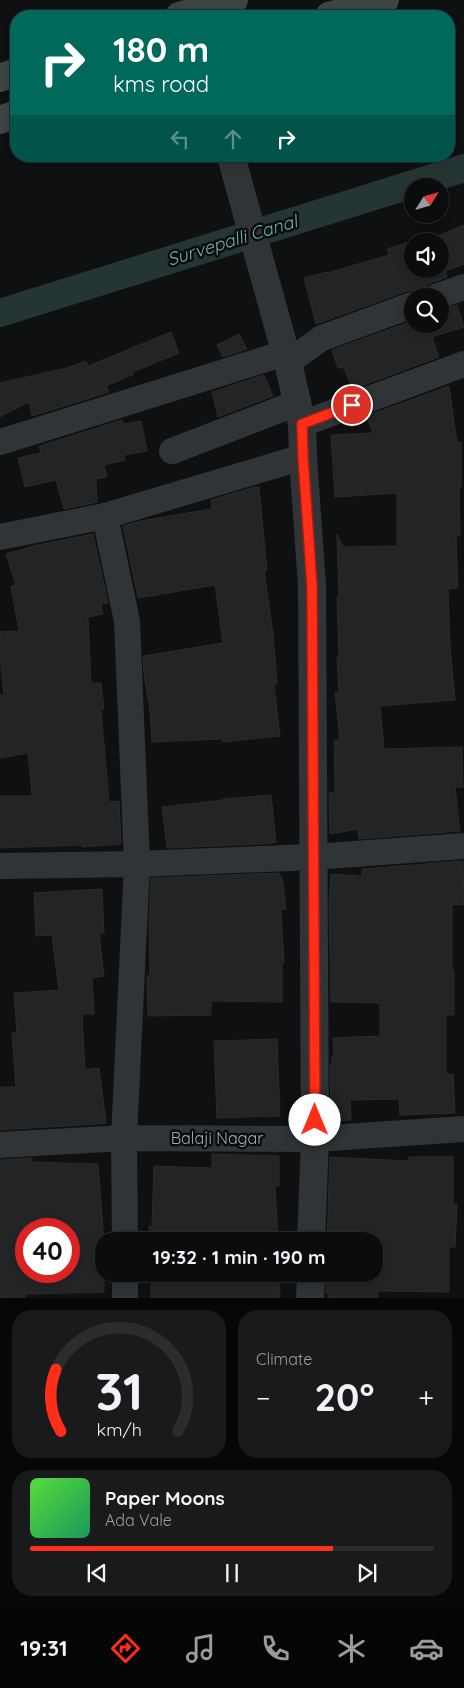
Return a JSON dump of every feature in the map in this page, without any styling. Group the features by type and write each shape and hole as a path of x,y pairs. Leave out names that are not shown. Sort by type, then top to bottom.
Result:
{"main road":[{"path":"189,10 234,0"},
{"path":"350,10 385,0"}],"street":[{"path":"233,162 300,413 312,586 315,1139 312,1232"},
{"path":"449,292 464,287"},
{"path":"0,442 286,358 322,338 404,308"},
{"path":"172,451 464,364"},
{"path":"0,537 104,516 303,457"},
{"path":"104,516 127,621 137,864 124,1138 125,1232"},
{"path":"0,866 137,864 314,857 464,846"},
{"name":"Balaji Nagar","path":"0,1145 124,1138 315,1139 464,1129"},
{"path":"125,1282 125,1298"},
{"path":"310,1298 311,1282"}],"building":[{"path":"464,225 464,264 449,270 449,233 445,233"},
{"path":"404,244 404,278 444,278 433,282 426,288 404,288 404,292 316,324 304,278 389,255 387,249"},
{"path":"457,305 464,327 449,332 449,307"},
{"path":"404,324 404,333 445,333 432,337 439,357 353,389 343,367 338,368 332,350"},
{"path":"171,332 179,353 133,372 134,374 106,386 109,392 32,416 29,402 0,417 0,383 66,368 86,361 88,366"},
{"path":"239,334 247,349 223,357 217,345"},
{"path":"264,375 273,396 218,417 212,392"},
{"path":"449,386 457,443 461,442 461,487 459,487 460,536 456,536 458,588 448,589 450,646 455,700 380,706 384,749 462,747 463,787 455,787 460,831 359,839 358,829 330,834 329,793 335,792 334,740 340,740 335,693 339,693 337,657 339,657 337,597 339,597 337,534 343,547 397,546 397,493 335,497 331,435 373,433 366,416"},
{"path":"122,420 124,424 141,421 147,451 124,455 125,460 104,465 107,477 96,479 97,502 64,509 56,480 25,487 18,458 41,453 39,446"},
{"path":"259,487 267,570 264,571 273,634 277,684 274,685 280,736 223,742 222,739 152,742 143,656 223,643 215,585 138,598 123,526 140,521 212,509 211,500"},
{"path":"93,534 108,603 101,604 103,614 88,617 91,683 101,683 104,709 101,710 109,802 119,801 121,844 82,847 82,845 0,848 0,796 32,796 28,753 0,758 0,695 4,695 0,657 0,632 19,631 11,586 16,585 6,554 33,546"},
{"path":"271,795 276,842 167,848 162,807"},
{"path":"463,861 464,904 452,905 454,1015 446,1015 446,1074 453,1074 455,1113 400,1115 399,1099 350,1100 351,1120 331,1121 330,1064 332,1064 332,1056 334,1056 333,1038 380,1036 380,1003 331,1002 329,905 331,874 362,876 362,869"},
{"path":"279,873 279,877 282,877 286,909 281,910 284,963 282,963 282,1002 211,1001 211,1015 148,1016 147,976 150,976 149,921 151,878"},
{"path":"102,889 104,933 99,933 104,976 92,978 94,1014 82,1014 85,1070 99,1068 106,1123 0,1130 0,1087 16,1087 12,1033 17,1033 14,993 59,990 52,935 36,936 34,893"},
{"path":"277,1039 280,1116 217,1118 214,1041"},
{"path":"212,1154 279,1156 279,1186 275,1186 278,1232 149,1232 149,1226 152,1226 154,1166 212,1168"},
{"path":"330,1157 409,1161 409,1157 453,1157 453,1204 457,1204 455,1247 449,1247 449,1292 378,1291 378,1298 328,1298 326,1282 383,1282 383,1232 327,1232"},
{"path":"31,1158 31,1162 98,1164 103,1232 95,1232 95,1282 104,1282 104,1292 25,1294 25,1298 0,1298 0,1160"},
{"path":"151,1282 279,1282 280,1298 151,1298"}],"waterway":[{"name":"Survepalli Canal","path":"0,313 464,168"}],"route":[{"path":"315,1120 312,586 302,424 352,405"}]}
